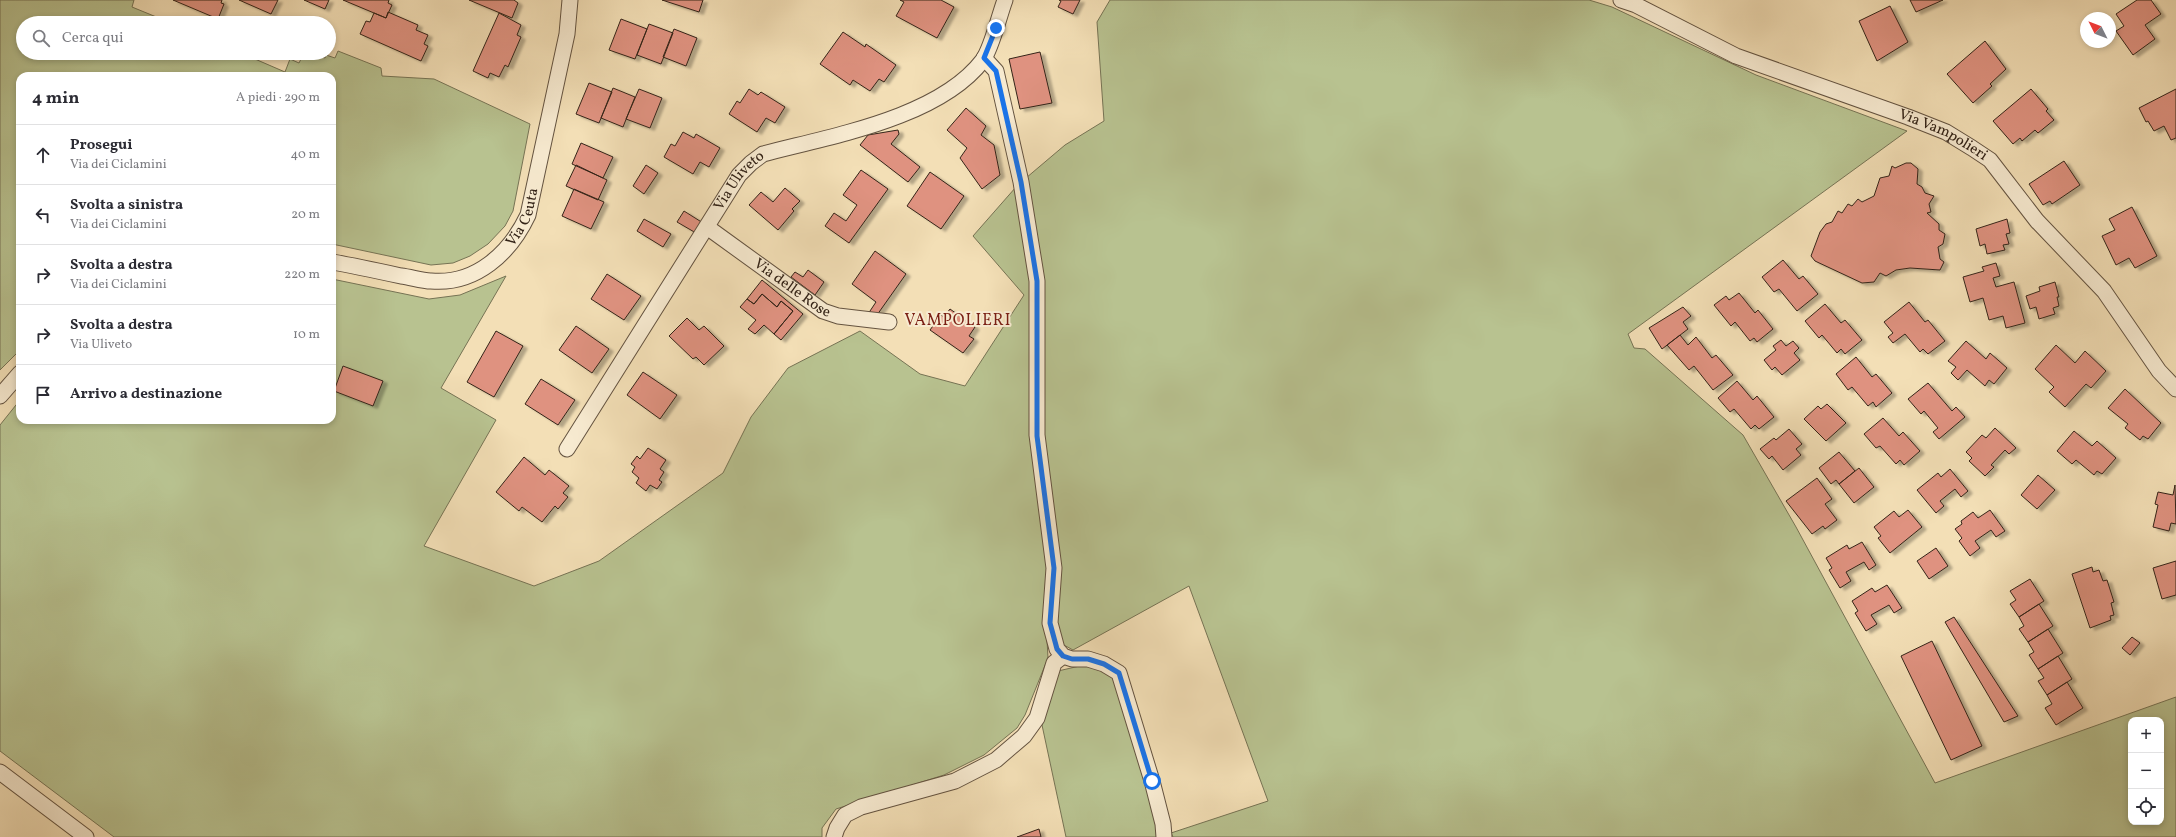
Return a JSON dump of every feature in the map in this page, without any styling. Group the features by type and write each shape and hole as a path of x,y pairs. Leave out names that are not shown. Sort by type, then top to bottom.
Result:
{"street":[{"name":"Via Ceuta","path":"336,263 432,282 458,278 476,273 498,258 518,236 528,215 567,34 570,0"},
{"name":"Via Uliveto","path":"567,449 739,175 751,163 764,154 904,114 944,95 969,76 984,58 1005,0"},
{"name":"Via Vampolieri","path":"1621,0 1636,5 1736,56 1946,132 1990,160 2037,221 2104,291 2159,371 2176,389"},
{"path":"984,58 996,71 1021,182 1037,281 1037,436 1054,568 1050,623 1057,649 1063,656 1099,663 1119,673 1152,781 1163,824 1164,837"},
{"name":"Via delle Rose","path":"707,227 823,311 838,316 888,322"},
{"path":"0,396 16,378"},
{"path":"834,837 837,828 845,816 861,807 955,782 996,760 1024,736 1037,718 1054,663 1063,656"},
{"path":"0,772 86,837"}],"green space":[{"path":"0,0 134,0 132,7 154,16 16,16 16,60 257,60 285,72 16,72 16,354 0,370"},
{"path":"1110,0 1589,0 1612,7 1756,75 1907,131 1628,334 1634,348 1645,349 1743,435 1796,527 1935,783 2176,697 2176,837 1173,837 1171,833 1268,801 1189,586 1073,650 1062,644 1055,624 1026,178 1065,145 1104,121 1097,22"},
{"path":"338,51 381,68 382,76 434,79 530,124 513,211 505,226 488,244 470,256 453,263 431,265 336,245 336,72 285,72 290,60 299,63 300,60 336,60"},
{"path":"1016,187 1033,287 1050,573 1046,621 1048,658 1025,715 1017,728 984,755 944,775 836,809 822,828 822,837 114,837 0,751 0,425 16,405 16,424 336,424 336,280 429,299 460,295 506,276 441,388 496,420 424,546 534,586 599,561 723,473 751,417 788,368 860,331 920,374 965,386 1024,295 973,236"},
{"path":"1084,665 1113,674 1160,828 1158,837 1066,837 1042,725 1047,694 1058,671"}],"building":[{"path":"173,0 222,0 221,3 224,4 219,16 211,16"},
{"path":"239,0 278,0 271,14"},
{"path":"304,0 329,0 325,9"},
{"path":"343,0 389,0 388,3 392,5 386,18"},
{"path":"469,0 514,0 518,3 512,18"},
{"path":"662,0 703,0 699,12"},
{"path":"900,0 941,0 954,7 937,38 896,16 904,2"},
{"path":"1059,0 1080,0 1073,14 1058,7 1061,1"},
{"path":"1910,0 1943,0 1916,12"},
{"path":"2137,0 2151,0 2161,14 2145,25 2155,39 2133,55 2116,31 2124,26 2116,14"},
{"path":"1890,6 1908,42 1877,61 1859,21"},
{"path":"388,12 418,25 416,30 428,35 424,44 428,46 421,61 360,34 366,21 370,22 374,13 386,18"},
{"path":"499,13 521,25 517,35 521,37 508,67 505,65 499,77 490,73 488,78 473,71"},
{"path":"621,19 647,29 635,59 609,50"},
{"path":"649,24 673,33 661,64 637,55"},
{"path":"674,29 697,38 686,66 663,57"},
{"path":"843,32 865,47 866,44 896,65 884,82 879,79 870,91 853,80 850,85 820,64"},
{"path":"1985,41 2006,69 1990,84 1992,86 1973,103 1947,74"},
{"path":"1040,52 1052,103 1020,109 1009,59"},
{"path":"589,83 612,92 599,123 576,114"},
{"path":"613,88 635,97 623,127 601,118"},
{"path":"639,89 662,98 650,128 626,119"},
{"path":"749,89 758,95 761,92 785,107 775,123 766,118 757,132 729,114 737,101 740,103"},
{"path":"2031,89 2048,109 2046,111 2054,120 2038,133 2035,130 2022,141 2020,138 2013,144 1993,121"},
{"path":"2176,89 2176,138 2171,140 2164,126 2154,131 2148,121 2146,122 2139,108"},
{"path":"966,108 986,126 981,135 994,145 1000,175 982,189 960,158 967,148 947,130"},
{"path":"898,130 899,134 891,144 920,167 908,182 860,145 868,135"},
{"path":"683,132 694,138 696,134 720,148 709,167 700,162 693,174 664,157 671,144 675,146"},
{"path":"581,143 613,157 603,178 572,164"},
{"path":"2064,161 2080,185 2052,204 2050,201 2043,205 2029,184"},
{"path":"1906,163 1911,163 1918,169 1917,184 1922,187 1925,193 1934,196 1929,204 1931,212 1927,213 1939,224 1939,230 1945,234 1943,244 1938,247 1940,259 1944,262 1940,270 1910,268 1896,270 1886,276 1880,273 1874,282 1862,283 1815,261 1811,256 1820,232 1826,224 1832,222 1838,211 1842,213 1848,204 1852,206 1858,199 1862,202 1874,196 1880,178 1889,176 1892,166 1895,168"},
{"path":"576,165 607,180 598,200 566,186"},
{"path":"646,165 658,173 644,194 633,186"},
{"path":"861,170 888,189 849,243 825,226 834,213 846,221 857,205 843,195"},
{"path":"930,172 964,196 941,229 907,206"},
{"path":"785,188 800,201 792,209 794,211 778,230 749,205 761,192 773,202"},
{"path":"574,189 604,202 591,229 562,216"},
{"path":"2132,207 2157,256 2135,268 2129,258 2116,265 2102,236 2115,230 2109,219"},
{"path":"684,211 703,223 696,233 677,222"},
{"path":"644,219 671,234 663,247 637,231"},
{"path":"2007,219 2010,233 2006,234 2009,244 2003,245 2005,250 1987,254 1985,244 1980,246 1976,229"},
{"path":"875,251 906,274 877,315 868,314 876,302 852,284"},
{"path":"1783,260 1799,279 1803,276 1818,294 1797,311 1779,289 1774,292 1762,277"},
{"path":"1996,263 2000,276 1993,278 1996,287 2014,282 2025,323 2006,328 2003,316 1989,320 1983,298 1970,302 1963,277 1984,271 1982,267"},
{"path":"808,270 824,282 815,295 791,277 795,272 803,277"},
{"path":"607,274 641,296 624,320 591,299"},
{"path":"762,280 803,314 781,340 774,334 793,311 781,301 777,307 762,294 754,304 747,299"},
{"path":"2055,282 2059,297 2057,297 2059,306 2053,308 2055,314 2039,319 2036,307 2030,309 2026,296 2040,291 2039,287"},
{"path":"1739,293 1755,313 1758,310 1773,329 1757,342 1754,338 1750,341 1735,322 1731,326 1714,305 1726,296 1729,300"},
{"path":"762,294 777,307 781,301 793,311 774,334 764,325 755,334 748,329 756,320 740,307 747,299 754,304"},
{"path":"1909,302 1925,322 1928,320 1945,341 1928,354 1923,349 1920,352 1905,334 1893,343 1888,337 1893,333 1884,322"},
{"path":"1825,304 1841,323 1845,320 1862,340 1845,354 1841,349 1837,353 1822,335 1819,338 1805,321"},
{"path":"1683,307 1691,316 1683,322 1688,329 1662,349 1649,328"},
{"path":"950,309 975,327 969,336 974,339 963,353 930,330 941,315 944,317"},
{"path":"687,318 699,330 704,326 724,346 704,365 696,357 693,359 669,336"},
{"path":"576,326 609,349 592,373 559,350"},
{"path":"496,331 523,346 494,397 467,382"},
{"path":"1680,335 1688,345 1696,337 1712,358 1716,355 1733,375 1713,390 1694,366 1689,370 1667,345"},
{"path":"1781,340 1786,346 1793,341 1799,348 1794,353 1800,360 1782,375 1775,367 1772,370 1764,360 1776,350 1773,346"},
{"path":"1966,341 1986,359 1990,353 2007,368 1994,384 1989,380 1985,386 1967,370 1958,380 1951,373 1956,367 1948,361"},
{"path":"2056,345 2075,363 2085,351 2106,371 2091,388 2086,384 2065,407 2049,392 2054,387 2035,369"},
{"path":"1856,357 1872,377 1876,374 1892,393 1876,407 1873,402 1868,406 1852,387 1848,390 1836,374"},
{"path":"343,366 383,381 373,406 336,392 336,385"},
{"path":"643,372 677,395 660,419 627,395"},
{"path":"541,379 575,400 558,425 525,404"},
{"path":"1737,381 1753,400 1757,396 1774,417 1759,429 1755,425 1751,429 1734,409 1730,412 1718,398"},
{"path":"1928,383 1952,411 1956,407 1965,417 1939,439 1933,432 1938,428 1924,411 1921,414 1908,399"},
{"path":"2125,389 2161,423 2148,439 2143,436 2140,440 2125,428 2128,424 2108,408"},
{"path":"1827,404 1846,423 1826,441 1804,419 1818,406 1821,409"},
{"path":"1883,418 1899,436 1903,432 1920,451 1904,465 1900,460 1896,464 1880,446 1876,448 1864,434"},
{"path":"1995,428 2016,448 2009,454 2005,450 1991,465 1994,467 1985,476 1969,461 1972,458 1966,452 1982,435 1986,438"},
{"path":"1789,429 1802,444 1796,449 1801,455 1783,470 1772,456 1769,459 1760,449 1774,438 1776,440"},
{"path":"2074,431 2092,446 2097,441 2116,458 2102,474 2097,471 2094,475 2076,460 2072,464 2057,451"},
{"path":"648,448 666,460 660,469 664,472 659,480 662,482 657,489 650,485 646,491 636,483 639,478 632,472 635,467 631,464 637,456 640,459"},
{"path":"1839,452 1855,471 1839,484 1836,480 1831,484 1819,468"},
{"path":"524,457 545,475 549,470 569,486 563,493 568,497 558,509 555,506 542,522 522,507 519,511 496,492"},
{"path":"1859,468 1874,487 1854,503 1839,484"},
{"path":"1950,469 1968,491 1961,497 1955,489 1940,501 1944,506 1936,513 1917,490 1938,473 1941,477"},
{"path":"2038,475 2055,490 2037,509 2021,495"},
{"path":"1817,478 1832,499 1825,504 1837,520 1825,529 1823,526 1812,534 1786,501"},
{"path":"2175,485 2176,524 2171,523 2169,531 2153,527 2158,505 2155,504 2158,492 2173,495"},
{"path":"1908,510 1922,527 1890,553 1878,538 1881,536 1874,527 1894,511 1899,517"},
{"path":"1990,510 2005,531 1996,537 1991,530 1975,541 1980,548 1970,556 1959,541 1962,538 1955,529 1962,524 1961,521 1973,512 1978,518"},
{"path":"1862,542 1876,565 1869,570 1864,562 1846,572 1851,581 1840,588 1829,570 1832,568 1826,558 1847,545 1849,549"},
{"path":"1936,548 1948,566 1929,579 1917,561"},
{"path":"2176,561 2176,595 2162,599 2153,568"},
{"path":"2092,567 2093,572 2099,570 2103,581 2107,580 2114,602 2111,603 2114,615 2110,616 2111,620 2090,628 2072,574"},
{"path":"2030,579 2044,601 2019,617 2010,604 2016,600 2010,591"},
{"path":"1887,585 1902,608 1894,613 1889,605 1871,615 1877,624 1866,631 1855,613 1858,611 1852,601 1872,588 1875,592"},
{"path":"2039,604 2053,626 2028,642 2019,629 2024,626 2019,617"},
{"path":"1954,617 2018,716 2004,722 1945,622"},
{"path":"2048,629 2063,653 2038,669 2029,655 2034,652 2028,642"},
{"path":"2132,637 2140,643 2130,655 2122,648"},
{"path":"1932,641 1982,746 1951,760 1901,656"},
{"path":"2058,656 2072,679 2047,695 2038,681 2044,678 2038,669"},
{"path":"2067,682 2083,708 2056,725 2045,708 2052,704 2047,695"},
{"path":"1039,829 1041,837 1017,837"}],"district":[{"name":"VAMPOLIERI","path":"958,321"}],"route":[{"path":"996,28 984,58 996,71 1021,182 1037,281 1037,436 1054,568 1050,623 1057,649 1063,656 1072,659 1088,659 1104,664 1119,673 1152,781"}]}
